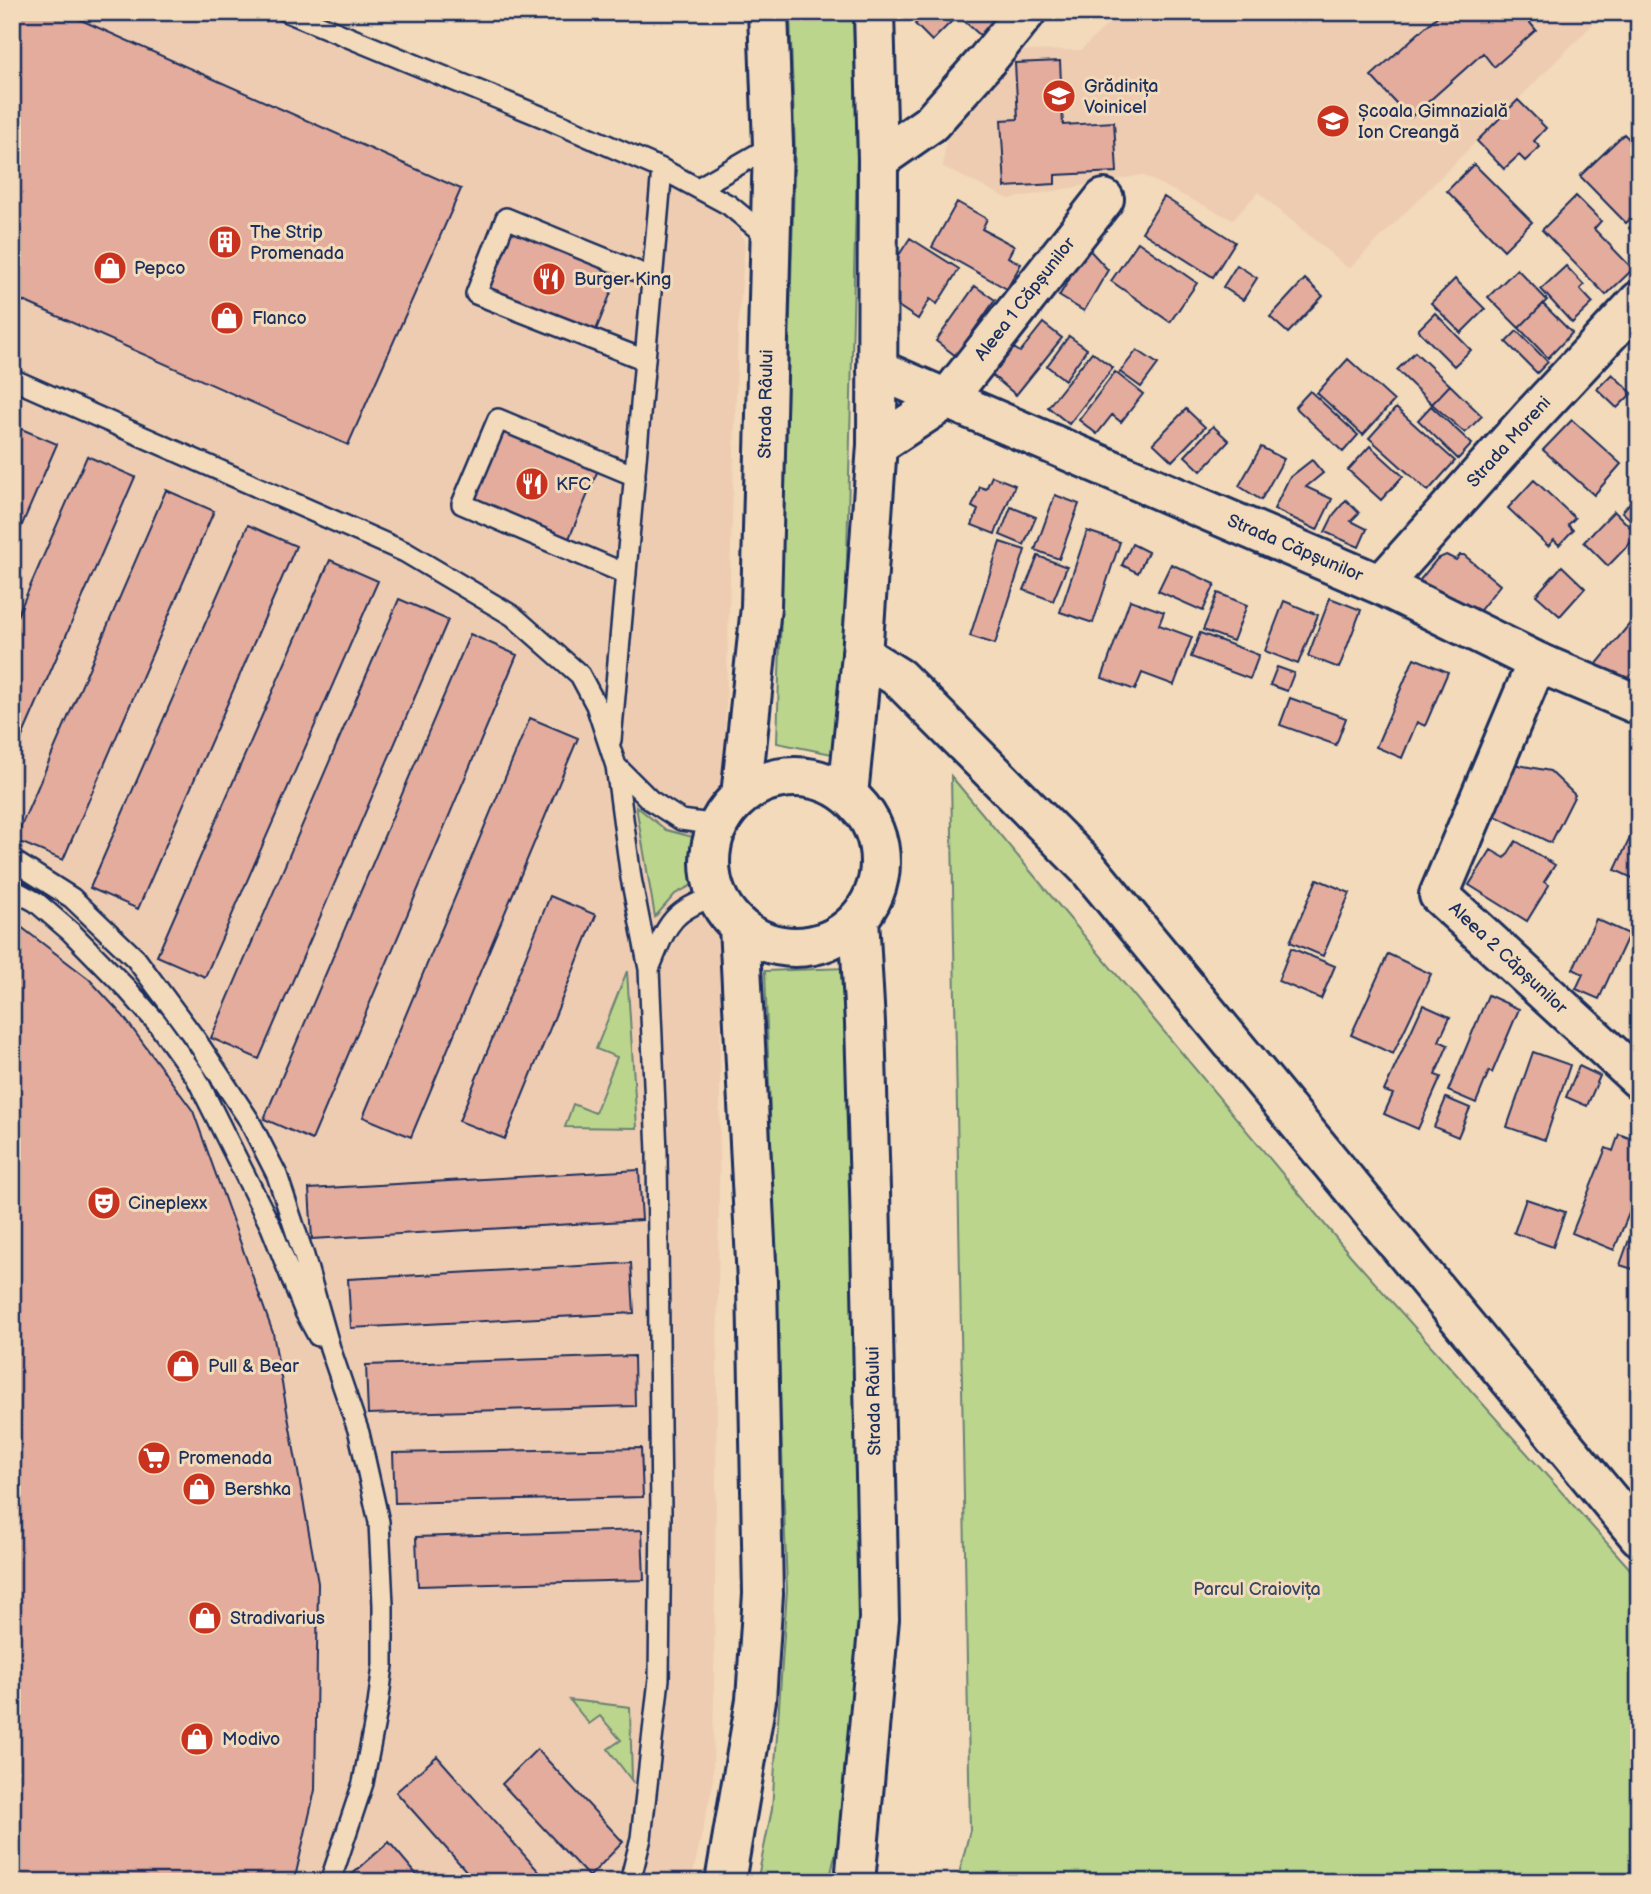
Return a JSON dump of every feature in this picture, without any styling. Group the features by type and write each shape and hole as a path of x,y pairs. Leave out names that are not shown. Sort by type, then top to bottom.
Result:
{"main road":[{"name":"Strada Râului","path":"741,796 761,607 773,145 768,12"},
{"path":"848,795 862,655 877,445 878,160 874,12"},
{"path":"878,160 931,122 988,60 1026,12"},
{"name":"Aleea 1 Căpșunilor","path":"947,399 1104,199"},
{"name":"Strada Moreni","path":"1381,585 1639,301"},
{"name":"Strada Căpșunilor","path":"877,369 1381,585 1537,662 1639,705"},
{"path":"877,445 947,399"},
{"path":"862,655 899,678 1088,868 1639,1536"},
{"name":"Aleea 2 Căpșunilor","path":"1537,662 1439,895 1639,1079"},
{"path":"812,778 848,795 862,809 872,826 880,864 874,893 859,918 844,932 807,946 787,947 762,940 739,926 716,896 709,862 718,825 727,809 757,786 775,779 812,778"},
{"name":"Strada Râului","path":"855,1882 878,1619 870,1191 859,918"},
{"path":"725,1882 756,1700 763,1594 757,1281 739,926"}],"lane":[{"path":"287,12 551,120 662,170 729,205 770,239"},
{"path":"698,188 773,145"},
{"path":"662,170 626,574 613,757 650,800 681,820 718,825"},
{"path":"645,360 476,294 506,218 653,278"},
{"path":"12,379 405,552 513,616 580,675 596,705 613,757 631,878 649,969 659,1233 659,1679 641,1838 630,1882"},
{"path":"626,574 463,505 498,419 635,476"},
{"path":"12,860 72,898 136,960 195,1040 249,1120 277,1175 304,1256 359,1433 379,1522 383,1605 383,1665 378,1705 363,1783 330,1882"},
{"path":"12,889 36,902 71,932 127,989 157,1023 196,1077 271,1227 305,1312 341,1378"},
{"path":"649,969 663,935 676,915 693,903 716,896"}],"shaded area":[{"path":"12,12 322,12 558,110 699,176 745,240 738,332 723,795 713,1783 691,1882 12,1882"},
{"name":"Școala Gimnazială Ion Creangă","path":"1120,12 1580,12 1592,25 1349,269 1258,192 1233,220 1142,175 1009,199 943,167 946,141 1013,51 1081,50"}],"green space":[{"path":"790,12 853,12 857,156 842,756 777,743 795,150"},
{"name":"Parcul Craiovița","path":"951,776 1351,1256 1639,1579 1639,1882 957,1882 970,1830"},
{"path":"636,806 666,830 693,837 698,882 675,894 655,917"},
{"path":"846,968 860,1610 839,1838 829,1882 757,1882 772,1809 787,1590 765,971"},
{"path":"627,971 637,1128 565,1127 573,1104 595,1113 617,1057 596,1049"},
{"path":"570,1700 630,1707 632,1781 608,1749 621,1740 600,1716 589,1724"}],"building":[{"name":"The Strip Promenada","path":"12,12 63,12 461,189 348,445 12,296"},
{"path":"926,12 948,12 954,19 932,41 915,24"},
{"path":"954,12 1002,12 981,36"},
{"path":"1442,12 1521,12 1536,30 1494,67 1483,53 1410,118 1371,76"},
{"path":"1060,61 1063,125 1114,122 1117,172 1055,175 1055,184 1005,187 1001,120 1018,119 1015,63"},
{"path":"1518,100 1546,128 1534,141 1540,147 1525,161 1519,155 1504,169 1477,141"},
{"path":"1624,134 1635,145 1639,141 1639,211 1626,223 1580,176"},
{"path":"1474,164 1532,222 1504,250 1447,191"},
{"path":"1576,196 1601,221 1594,229 1633,269 1606,295 1542,230"},
{"path":"1164,197 1235,242 1213,277 1142,232"},
{"path":"957,202 987,219 982,229 1014,246 1008,257 1021,264 1007,289 932,247"},
{"name":"Burger King","path":"506,218 622,265 592,340 476,294"},
{"path":"1639,218 1639,238 1629,228"},
{"path":"910,238 959,269 937,304 930,299 918,319 883,296 888,272"},
{"path":"1138,242 1197,283 1170,322 1111,281"},
{"path":"1085,245 1108,270 1084,311 1059,296 1070,278 1061,267"},
{"path":"1237,265 1257,278 1243,300 1223,287"},
{"path":"1566,266 1584,285 1580,289 1593,303 1572,323 1541,289"},
{"path":"1517,269 1547,300 1519,328 1488,297"},
{"path":"1305,279 1323,296 1288,333 1270,317"},
{"path":"1455,279 1485,309 1461,333 1431,303"},
{"path":"975,286 995,300 956,356 936,341"},
{"path":"1543,304 1572,333 1548,358 1519,328"},
{"path":"1435,313 1471,350 1454,366 1418,330"},
{"path":"1043,323 1062,338 1016,395 992,375 1014,348 1020,352"},
{"path":"1517,331 1548,362 1537,373 1506,342"},
{"path":"1069,336 1087,349 1065,380 1047,366"},
{"path":"1137,350 1158,364 1141,387 1120,372"},
{"path":"1092,352 1113,368 1069,424 1048,407"},
{"path":"1415,352 1450,385 1432,404 1397,370"},
{"path":"1348,359 1394,401 1363,435 1317,393"},
{"path":"1115,372 1143,394 1121,422 1112,415 1097,434 1079,420"},
{"path":"1612,374 1632,393 1617,408 1597,389"},
{"path":"1450,385 1482,416 1465,433 1432,404"},
{"path":"1310,391 1358,435 1343,452 1295,407"},
{"path":"1431,406 1472,444 1458,459 1418,420"},
{"path":"1396,408 1455,461 1428,491 1369,438"},
{"path":"1186,409 1205,427 1172,461 1153,443"},
{"name":"KFC","path":"498,419 601,463 565,548 462,504"},
{"path":"1572,420 1621,464 1594,495 1543,450"},
{"path":"12,425 57,444 12,548"},
{"path":"1213,426 1229,441 1201,471 1185,456"},
{"path":"1370,446 1403,476 1381,500 1348,470"},
{"path":"1261,447 1284,459 1261,500 1239,486"},
{"path":"87,456 135,477 12,760 12,628"},
{"path":"1312,460 1323,473 1306,487 1332,499 1317,530 1274,509 1289,478"},
{"path":"992,476 1015,485 995,534 972,525 978,510 972,507 980,487 986,489"},
{"path":"1534,480 1575,518 1568,525 1573,530 1559,545 1554,540 1548,546 1508,508"},
{"path":"166,490 214,511 63,860 15,840"},
{"path":"1639,492 1639,527 1622,512"},
{"path":"1055,495 1079,504 1059,559 1035,550"},
{"path":"1346,500 1359,513 1351,521 1367,529 1359,547 1325,532 1334,514"},
{"path":"1011,507 1036,517 1024,545 1000,535"},
{"path":"1614,511 1638,535 1608,566 1584,542"},
{"path":"248,525 296,546 138,909 90,888"},
{"path":"1087,531 1120,542 1093,623 1060,612"},
{"path":"1000,542 1025,550 995,644 970,636"},
{"path":"1132,544 1148,552 1138,573 1122,565"},
{"path":"1446,555 1456,560 1460,555 1464,555 1500,585 1473,619 1446,604 1419,581 1437,559"},
{"path":"1038,556 1067,567 1053,601 1024,590"},
{"path":"330,560 378,581 205,977 157,956"},
{"path":"1171,564 1215,584 1203,611 1158,591"},
{"path":"1562,566 1585,588 1560,616 1536,595"},
{"path":"1218,593 1247,605 1233,641 1203,630"},
{"path":"1330,598 1361,610 1339,668 1308,656"},
{"path":"399,599 448,620 259,1059 211,1038"},
{"path":"1130,600 1164,612 1159,625 1192,637 1174,685 1142,673 1135,690 1102,678"},
{"path":"1284,601 1318,615 1298,664 1265,651"},
{"path":"1632,621 1639,627 1639,684 1595,666"},
{"path":"1200,633 1259,655 1250,679 1191,657"},
{"path":"470,634 517,655 312,1140 264,1119"},
{"path":"1414,658 1448,672 1425,726 1417,722 1402,758 1376,747"},
{"path":"1277,667 1294,673 1287,691 1270,685"},
{"path":"1290,698 1346,718 1336,745 1280,725"},
{"path":"530,718 578,738 411,1137 363,1117"},
{"path":"1513,764 1550,771 1575,795 1551,843 1489,813"},
{"path":"1635,827 1639,829 1639,881 1615,870"},
{"path":"1516,841 1555,865 1544,882 1549,885 1527,921 1469,885 1491,850 1505,858"},
{"path":"1317,879 1350,893 1323,956 1290,942"},
{"path":"550,896 596,915 505,1139 459,1121"},
{"path":"1596,919 1629,934 1599,999 1576,989 1583,974 1573,969"},
{"name":"Promenada","path":"12,920 89,979 123,1016 193,1111 273,1333 318,1583 315,1790 294,1882 12,1882"},
{"path":"1291,948 1335,966 1321,999 1278,981"},
{"path":"1388,954 1431,974 1393,1054 1351,1035"},
{"path":"1488,995 1519,1009 1476,1103 1448,1091"},
{"path":"1423,1005 1450,1017 1439,1041 1448,1045 1435,1075 1441,1077 1418,1129 1384,1114 1393,1094 1384,1091"},
{"path":"1533,1052 1570,1065 1545,1140 1507,1127"},
{"path":"1579,1066 1600,1076 1587,1106 1566,1097"},
{"path":"1446,1098 1470,1108 1458,1137 1434,1127"},
{"path":"1619,1134 1639,1142 1639,1189 1614,1250 1572,1233 1606,1148 1613,1151"},
{"path":"639,1170 642,1220 312,1239 309,1189"},
{"path":"1526,1199 1565,1212 1553,1247 1514,1233"},
{"path":"1636,1220 1639,1221 1639,1271 1620,1265"},
{"path":"631,1263 634,1313 351,1328 348,1279"},
{"path":"634,1356 635,1406 368,1414 366,1365"},
{"path":"641,1448 643,1497 395,1503 393,1453"},
{"path":"642,1530 644,1580 418,1586 416,1537"},
{"path":"537,1749 623,1842 589,1877 502,1784"},
{"path":"437,1756 548,1882 476,1882 396,1792"},
{"path":"389,1842 423,1882 351,1882 348,1878"}],"place":[{"name":"Grădinița Voinicel","path":"1059,96"},
{"name":"Școala Gimnazială Ion Creangă","path":"1333,121"},
{"name":"The Strip Promenada","path":"225,242"},
{"name":"Pepco","path":"110,268"},
{"name":"Burger King","path":"549,279"},
{"name":"Flanco","path":"227,318"},
{"name":"KFC","path":"532,484"},
{"name":"Cineplexx","path":"104,1203"},
{"name":"Pull & Bear","path":"183,1366"},
{"name":"Promenada","path":"154,1458"},
{"name":"Bershka","path":"199,1489"},
{"name":"Stradivarius","path":"205,1618"},
{"name":"Modivo","path":"197,1739"}]}
